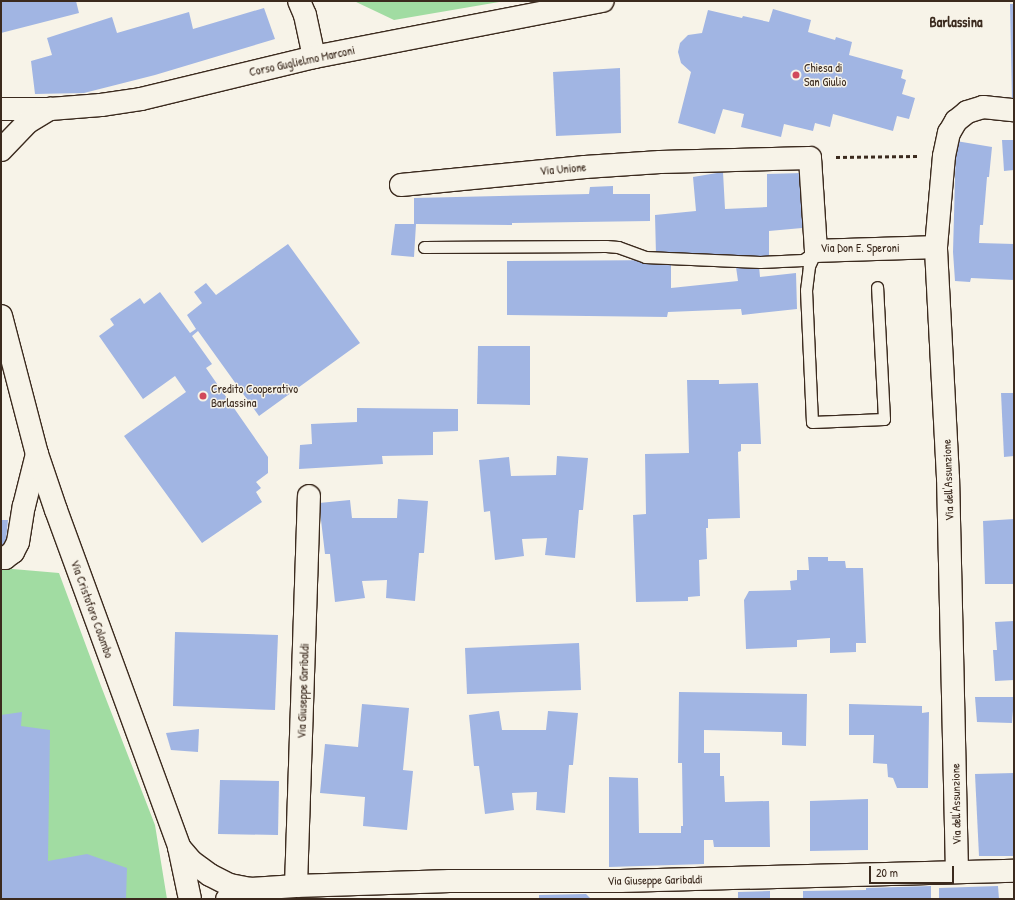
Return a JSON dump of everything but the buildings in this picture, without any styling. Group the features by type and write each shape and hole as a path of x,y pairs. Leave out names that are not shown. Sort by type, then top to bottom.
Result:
{"street":[{"path":"299,1 305,15 314,57"},
{"name":"Corso Guglielmo Marconi","path":"1,109 101,105 140,99 314,57 603,1"},
{"name":"Via dell'Assunzione","path":"957,872 948,478 936,247 946,141 956,121 967,112 983,107 1014,110"},
{"path":"1,150 28,122 50,108"},
{"name":"Via Unione","path":"401,185 586,167 726,160 810,158"},
{"name":"Via Don E. Speroni","path":"810,158 816,251 936,247"},
{"name":"Via Cristoforo Colombo","path":"1,316 38,454 56,510 179,847 190,899"},
{"path":"1,558 5,558 13,552 18,542 24,506 38,454"},
{"name":"Via Giuseppe Garibaldi","path":"296,886 309,496"},
{"name":"Via Giuseppe Garibaldi","path":"179,847 192,862 210,875 230,885 252,889 296,886 450,881 620,890 957,872 1014,871"},
{"name":"Via Giuseppe Garibaldi","path":"227,899 252,889"}],"lane":[{"path":"424,246 606,246 629,250 645,257 760,262 803,260 816,251"},
{"path":"816,251 810,266 806,290 812,422 884,419 877,287"}],"path":[{"path":"810,158 944,156"}],"green space":[{"path":"354,1 505,1 394,20"},
{"path":"1,568 59,573 155,825 167,899 1,899"}],"place":[{"name":"Chiesa di San Giulio","path":"796,75"},
{"name":"Credito Cooperativo Barlassina","path":"203,396"}],"district":[{"name":"Barlassina","path":"956,22"}]}
